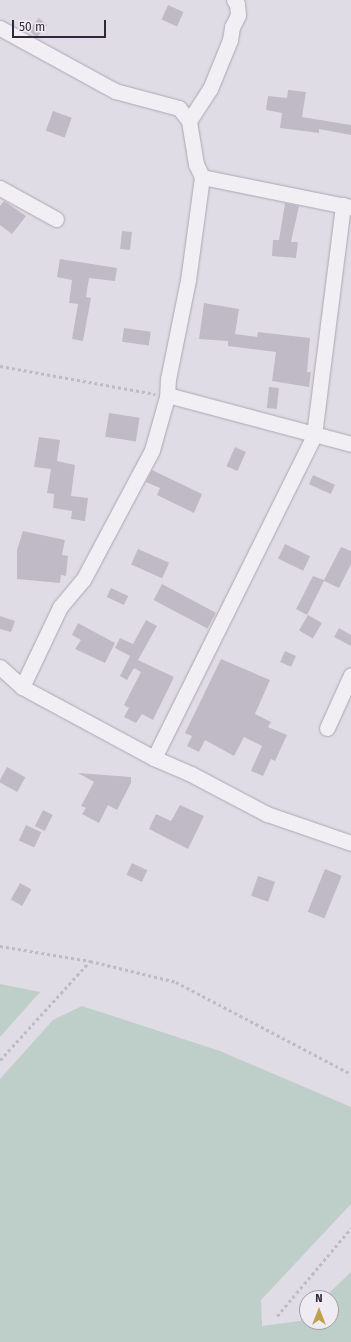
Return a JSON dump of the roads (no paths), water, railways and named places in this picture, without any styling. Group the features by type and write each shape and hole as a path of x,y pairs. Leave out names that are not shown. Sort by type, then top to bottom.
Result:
{"street":[{"path":"189,121 210,89 230,40 232,27 238,15 237,4 234,0"},
{"path":"0,28 114,91 178,108 189,121 196,164 202,177 188,280 168,380 168,397 152,450 84,580 60,607 22,687"},
{"path":"154,758 314,435 347,206 202,177"},
{"path":"0,188 56,219"},
{"path":"168,397 351,444"},
{"path":"0,667 22,687 154,758 191,774 267,814 351,843"},
{"path":"327,728 351,675"}]}
